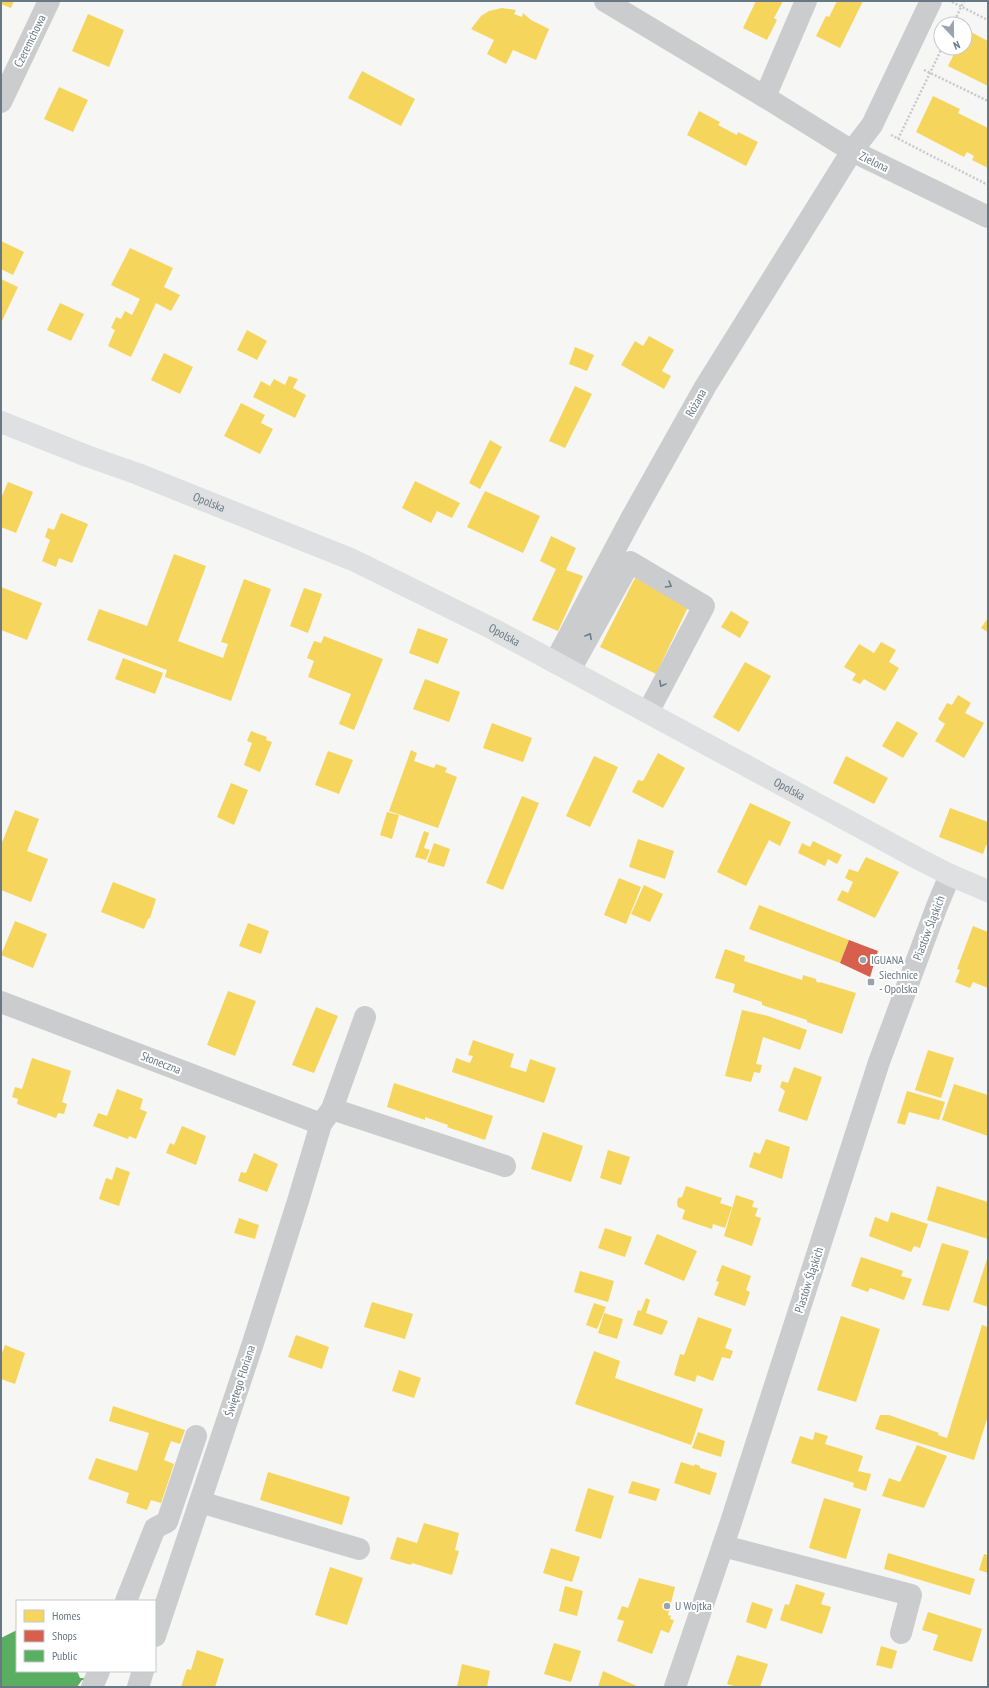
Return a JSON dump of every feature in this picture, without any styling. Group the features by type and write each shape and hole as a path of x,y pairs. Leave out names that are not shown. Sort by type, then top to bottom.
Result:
{"main road":[{"name":"Opolska","path":"1,422 87,456 146,477 353,560 493,629 950,875 988,892"}],"street":[{"name":"Czeremchowa","path":"1,102 50,1"},
{"name":"Zielona","path":"605,1 852,151 988,217"},
{"path":"765,97 806,1"},
{"name":"Różana","path":"563,666 632,517 705,387 852,151 872,125 932,1"},
{"path":"563,666 630,562 704,606 648,712"},
{"name":"Piastów Śląskich","path":"675,1687 723,1546 879,1062 950,875"},
{"name":"Słoneczna","path":"1,1002 327,1117 505,1166"},
{"name":"Świętego Floriana","path":"156,1633 291,1223 327,1117 365,1017"},
{"path":"126,1600 155,1528 167,1522 196,1436"},
{"path":"200,1502 359,1549"},
{"path":"723,1546 911,1595 901,1633"},
{"path":"92,1687 99,1672"},
{"path":"138,1687 143,1672"}],"path":[{"path":"950,1 988,20"},
{"path":"957,16 964,1"},
{"path":"898,139 938,56"},
{"path":"904,60 988,101"},
{"path":"872,125 988,185"}],"building: Homes":[{"path":"1,1 14,1 11,8 1,4"},
{"path":"756,1 783,1 774,18 777,20 767,40 743,28"},
{"path":"837,1 863,1 840,48 816,36 826,16 829,17"},
{"path":"502,8 516,10 514,14 522,17 523,13 531,20 549,29 536,60 513,50 506,64 487,54 494,40 471,29 481,16 489,11"},
{"path":"88,14 124,30 109,67 72,51"},
{"path":"973,33 988,41 988,86 948,66 953,56 973,56"},
{"path":"362,71 415,99 401,126 348,98"},
{"path":"59,87 88,100 73,132 44,119"},
{"path":"933,96 960,109 958,113 988,128 988,168 972,160 974,156 967,152 964,157 916,132"},
{"path":"699,111 720,122 718,125 737,135 738,132 758,142 746,166 687,135"},
{"path":"1,241 24,252 13,275 1,269"},
{"path":"130,248 173,268 164,287 180,295 171,311 156,303 131,357 108,346 115,330 111,328 116,317 121,319 125,311 132,315 140,299 111,285"},
{"path":"1,279 18,287 1,323"},
{"path":"60,303 84,314 71,341 47,330"},
{"path":"247,330 267,341 257,360 237,350"},
{"path":"649,336 674,350 662,371 671,376 664,389 621,365 635,341 643,346"},
{"path":"575,347 594,355 587,371 569,364"},
{"path":"164,353 193,367 180,394 151,380"},
{"path":"289,376 298,379 293,388 306,395 295,418 253,397 261,381 270,386 274,379 285,385"},
{"path":"575,386 592,394 565,448 549,441"},
{"path":"241,403 265,415 261,423 273,429 260,454 224,436"},
{"path":"490,440 502,447 480,489 469,483"},
{"path":"415,481 460,503 452,518 437,511 431,523 402,508"},
{"path":"8,482 33,492 16,533 1,527 1,498"},
{"path":"485,491 540,516 523,553 467,527"},
{"path":"61,513 88,524 72,563 59,558 56,567 42,561 50,540 45,537 48,528 54,530"},
{"path":"551,536 576,548 566,570 583,576 558,631 532,620 556,569 540,561"},
{"path":"174,554 206,566 178,641 223,658 228,644 221,642 244,579 271,589 231,701 165,677 167,670 87,640 99,609 147,626"},
{"path":"635,578 689,605 656,674 600,647"},
{"path":"1,587 42,603 27,640 1,630"},
{"path":"304,588 322,594 308,633 290,626"},
{"path":"731,611 749,622 740,638 721,627"},
{"path":"988,618 988,632 981,628"},
{"path":"418,628 448,639 438,664 409,653"},
{"path":"324,636 383,659 354,730 339,724 351,694 308,677 314,661 307,658 314,641 321,643"},
{"path":"881,642 896,650 889,662 899,668 885,691 864,679 860,684 852,680 856,674 844,667 859,644 874,653"},
{"path":"123,658 163,673 155,694 115,679"},
{"path":"745,662 771,676 739,732 713,717"},
{"path":"425,679 460,692 449,722 413,709"},
{"path":"958,695 971,703 965,713 984,723 964,758 935,741 945,724 938,719 947,703 952,705"},
{"path":"897,721 918,733 903,758 882,746"},
{"path":"492,723 532,738 523,762 483,748"},
{"path":"251,731 267,737 266,740 272,742 260,772 244,765 252,743 247,741"},
{"path":"411,750 417,753 414,761 434,768 436,764 447,768 445,772 457,777 438,828 389,811"},
{"path":"328,751 353,760 339,794 315,785"},
{"path":"658,753 685,768 663,808 632,792 638,780 643,781"},
{"path":"594,756 618,767 590,827 566,816"},
{"path":"846,756 888,778 874,804 833,783"},
{"path":"231,783 248,790 234,825 217,817"},
{"path":"522,796 539,803 503,890 486,883"},
{"path":"750,803 791,822 780,846 769,840 746,886 717,872"},
{"path":"950,808 988,822 988,846 986,845 983,854 939,837"},
{"path":"15,810 39,819 27,851 48,859 31,902 1,890 1,845"},
{"path":"387,812 399,815 392,839 380,835"},
{"path":"424,831 429,833 424,848 430,850 426,860 415,857"},
{"path":"638,839 674,851 665,879 629,867"},
{"path":"813,841 842,855 837,864 828,859 825,866 798,853 802,843 810,847"},
{"path":"434,843 450,849 444,867 427,862"},
{"path":"866,857 899,872 875,918 837,900 842,890 848,893 853,882 845,878 849,869 858,872"},
{"path":"619,878 641,887 626,924 604,915"},
{"path":"113,882 156,899 150,918 148,919 144,929 101,912"},
{"path":"644,885 663,894 650,922 631,914"},
{"path":"759,905 849,940 840,963 749,929"},
{"path":"15,921 47,934 33,968 1,955"},
{"path":"248,923 269,931 261,954 239,946"},
{"path":"973,926 988,932 988,988 973,982 970,988 955,982 960,970 957,969"},
{"path":"725,949 745,956 744,961 802,980 803,975 816,979 819,983 820,982 856,993 842,1034 807,1022 807,1020 762,1005 762,1002 733,992 735,984 715,978"},
{"path":"228,991 256,1001 235,1056 207,1045"},
{"path":"316,1007 338,1016 314,1073 292,1065"},
{"path":"742,1010 768,1016 807,1030 800,1050 763,1037 756,1064 762,1065 760,1073 754,1072 751,1082 725,1076"},
{"path":"473,1040 514,1054 510,1067 526,1072 530,1059 556,1068 544,1103 452,1072 456,1058 470,1063 473,1056 468,1055"},
{"path":"928,1050 954,1058 941,1098 915,1090"},
{"path":"32,1058 71,1071 62,1102 67,1104 64,1114 58,1113 56,1118 17,1104 18,1099 12,1097 15,1087 22,1089"},
{"path":"794,1067 822,1077 807,1121 778,1111 785,1091 780,1087 782,1081 788,1083"},
{"path":"394,1083 493,1116 485,1140 447,1127 448,1125 425,1117 425,1120 387,1107"},
{"path":"954,1084 988,1095 988,1136 942,1120"},
{"path":"117,1089 143,1099 140,1109 147,1112 136,1139 129,1136 128,1139 93,1126 98,1113 107,1116"},
{"path":"907,1091 945,1102 939,1120 909,1112 905,1125 897,1123"},
{"path":"182,1126 206,1136 196,1165 166,1153 170,1143 174,1145"},
{"path":"543,1132 583,1146 571,1182 531,1169"},
{"path":"766,1139 790,1147 782,1179 749,1167 754,1152 760,1154"},
{"path":"608,1150 630,1157 621,1185 600,1178"},
{"path":"254,1153 278,1164 267,1192 238,1181 241,1172 246,1173"},
{"path":"116,1167 130,1172 119,1206 99,1199 106,1178 112,1180"},
{"path":"686,1186 722,1198 720,1203 732,1207 725,1228 713,1224 712,1229 682,1219 685,1210 678,1207 677,1203 678,1198 682,1197"},
{"path":"937,1186 988,1202 988,1239 927,1220"},
{"path":"736,1195 754,1201 752,1207 758,1208 755,1216 761,1218 752,1246 724,1236"},
{"path":"891,1212 928,1224 920,1248 914,1246 911,1252 869,1236 875,1217 888,1222"},
{"path":"239,1218 259,1225 255,1239 234,1233"},
{"path":"605,1228 632,1237 625,1257 598,1248"},
{"path":"657,1234 697,1251 684,1281 644,1264"},
{"path":"942,1243 969,1251 949,1311 922,1305"},
{"path":"988,1256 988,1307 973,1302"},
{"path":"861,1257 903,1271 901,1276 912,1279 904,1300 870,1288 868,1292 851,1286"},
{"path":"722,1265 751,1276 746,1290 750,1292 745,1306 714,1295 719,1282 716,1281"},
{"path":"580,1271 614,1281 608,1302 574,1292"},
{"path":"646,1298 650,1300 646,1313 668,1321 662,1335 633,1325 638,1310 641,1311"},
{"path":"372,1302 413,1314 405,1339 364,1327"},
{"path":"594,1303 606,1307 597,1329 586,1325"},
{"path":"604,1313 623,1319 617,1339 598,1333"},
{"path":"841,1316 880,1329 856,1402 817,1390"},
{"path":"698,1317 732,1329 725,1348 733,1351 730,1359 722,1357 713,1381 697,1375 695,1382 674,1375 680,1354 684,1355"},
{"path":"982,1325 988,1327 988,1416 974,1460 875,1429 880,1415 889,1415 939,1433 938,1435 947,1438"},
{"path":"296,1335 329,1347 322,1369 288,1357"},
{"path":"5,1345 25,1353 15,1384 1,1379 1,1356"},
{"path":"594,1351 620,1361 615,1378 703,1409 691,1445 575,1404"},
{"path":"399,1370 421,1378 414,1398 392,1391"},
{"path":"113,1406 185,1430 180,1444 171,1441 164,1460 174,1464 161,1503 151,1500 147,1510 126,1503 129,1493 88,1479 96,1458 137,1471 149,1433 109,1421"},
{"path":"698,1432 725,1441 721,1457 692,1448"},
{"path":"815,1432 828,1436 825,1444 863,1456 858,1471 871,1474 866,1491 853,1487 854,1483 791,1463 800,1436 813,1440"},
{"path":"917,1445 947,1456 924,1508 882,1496 889,1478 900,1482"},
{"path":"681,1462 694,1466 695,1464 700,1466 700,1468 717,1473 710,1495 674,1483"},
{"path":"268,1472 350,1497 342,1525 260,1500"},
{"path":"632,1481 660,1489 656,1501 628,1493"},
{"path":"588,1488 614,1496 601,1539 575,1531"},
{"path":"824,1498 861,1509 846,1559 809,1548"},
{"path":"424,1523 459,1533 455,1550 459,1551 452,1575 412,1563 411,1565 390,1559 397,1537 417,1543"},
{"path":"551,1548 580,1557 572,1582 543,1573"},
{"path":"888,1553 975,1579 970,1595 884,1569"},
{"path":"984,1554 988,1555 988,1573 979,1570"},
{"path":"330,1567 363,1578 347,1625 315,1615"},
{"path":"639,1578 675,1587 668,1615 671,1616 670,1619 674,1620 669,1633 661,1630 652,1654 617,1641 624,1621 617,1619 622,1606 628,1608"},
{"path":"796,1584 825,1593 821,1604 831,1607 822,1634 780,1620 785,1604 789,1605"},
{"path":"565,1586 583,1591 577,1616 559,1611"},
{"path":"752,1602 773,1609 766,1629 746,1622"},
{"path":"928,1612 982,1629 972,1662 933,1650 938,1635 922,1630"},
{"path":"554,1643 581,1651 571,1682 544,1674"},
{"path":"881,1646 897,1651 892,1669 876,1665"},
{"path":"197,1650 224,1659 215,1687 181,1687 187,1669 191,1670"},
{"path":"737,1655 768,1664 760,1687 737,1687 727,1684"},
{"path":"462,1664 490,1671 487,1687 457,1687"},
{"path":"603,1671 639,1687 598,1687"}],"building: Shops":[{"path":"849,940 878,951 870,977 840,963"}],"building: Public":[{"path":"16,1630 16,1672 77,1672 80,1678 85,1678 85,1680 82,1680 77,1687 1,1687 1,1638"}],"place":[{"name":"IGUANA","path":"863,960"},
{"name":"Siechnice - Opolska","path":"871,982"},
{"name":"U Wojtka","path":"667,1606"}]}
